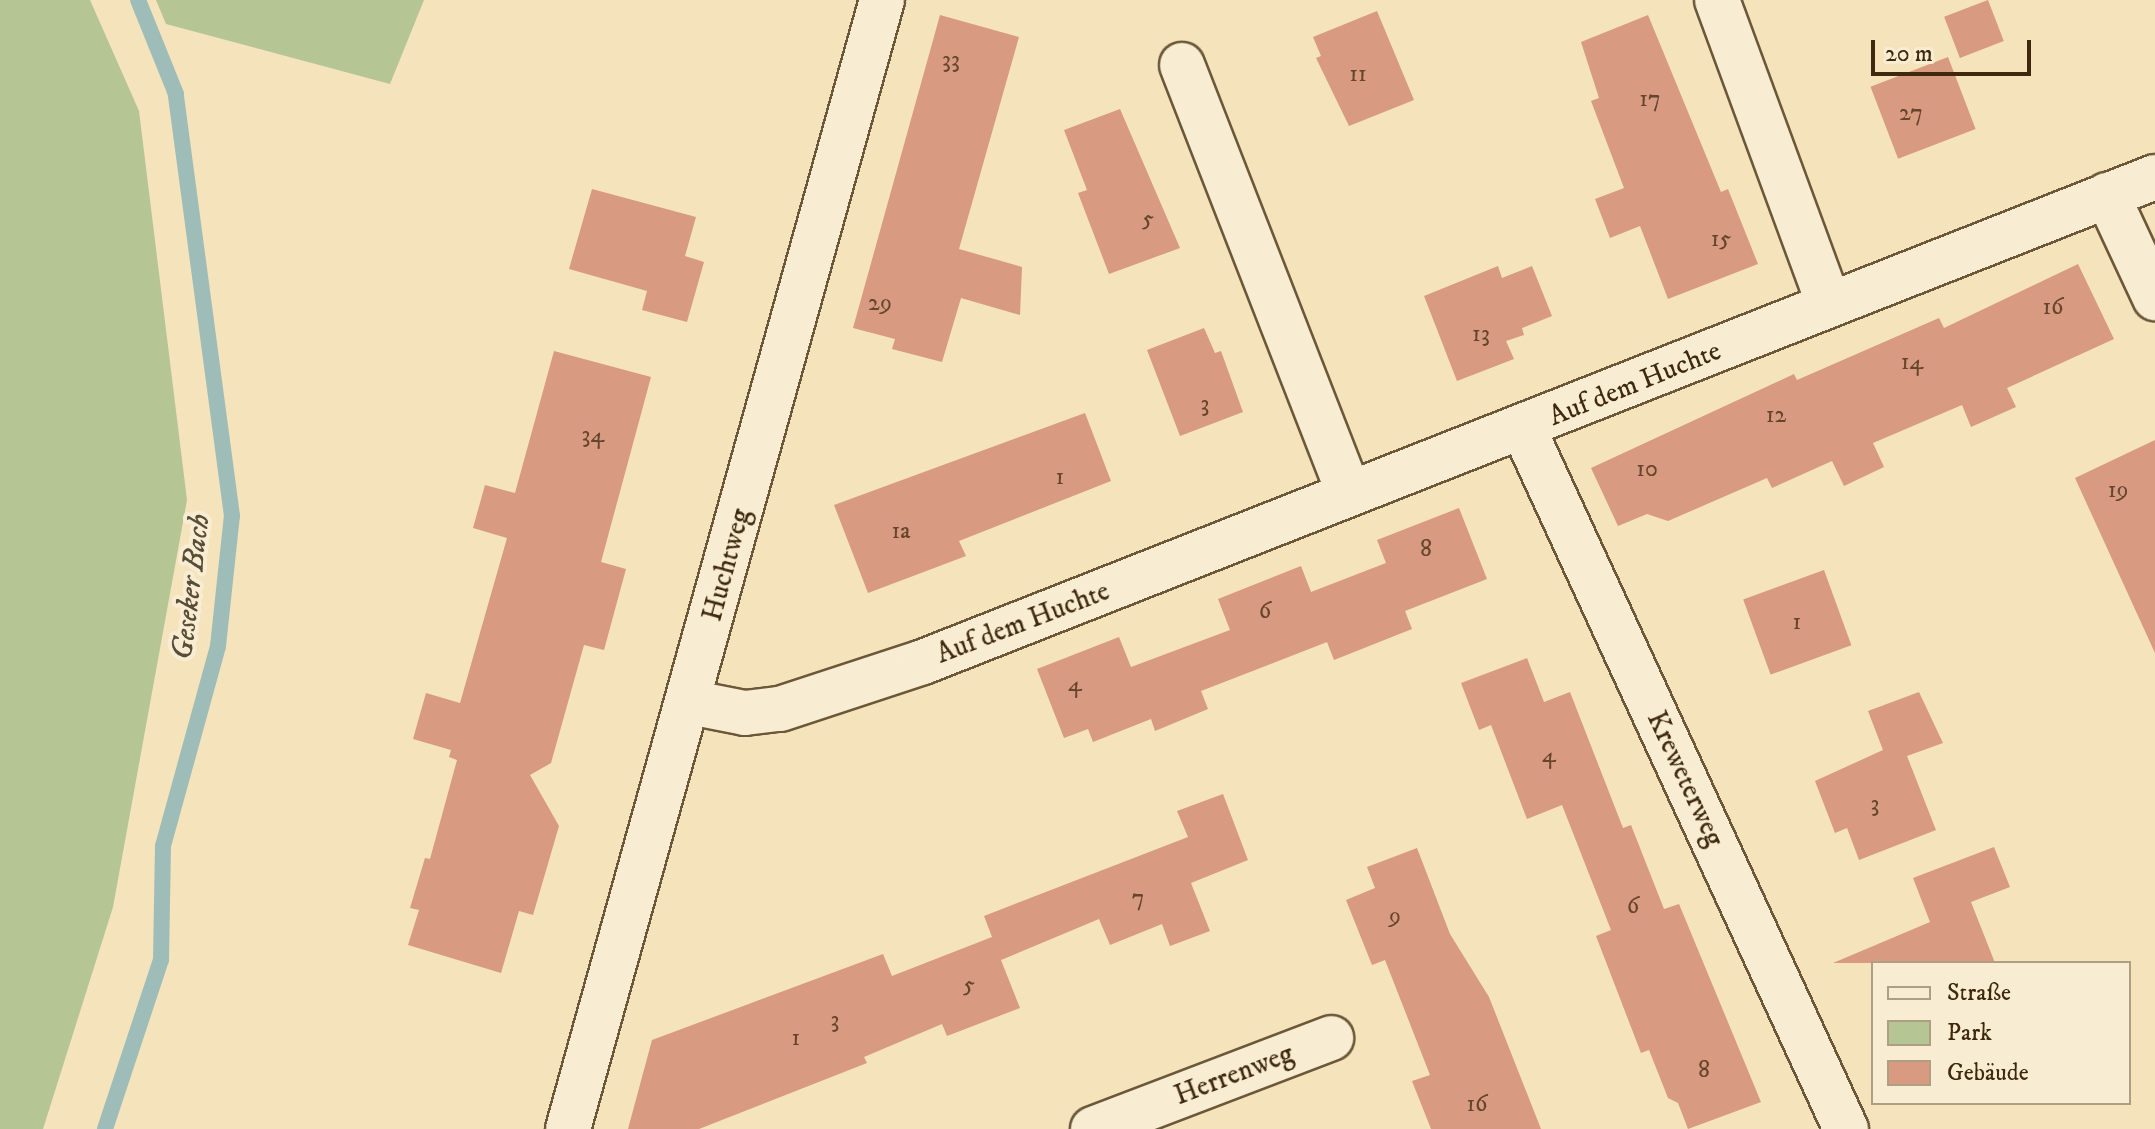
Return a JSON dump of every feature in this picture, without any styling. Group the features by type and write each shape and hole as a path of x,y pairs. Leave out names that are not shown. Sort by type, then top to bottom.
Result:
{"street":[{"name":"Huchtweg","path":"568,1129 882,0"},
{"path":"1717,0 1829,304"},
{"path":"1182,65 1349,494"},
{"name":"Auf dem Huchte","path":"689,702 745,713 780,709 923,662 1349,494 1524,430 1829,304 2155,177"},
{"path":"2107,195 2155,298"},
{"name":"Kreweterweg","path":"1524,430 1846,1129"},
{"name":"Herrenweg","path":"1093,1129 1331,1038"}],"green space":[{"path":"0,0 90,0 139,111 187,500 113,907 43,1129 0,1129"},
{"path":"156,0 424,0 390,84 166,24"}],"building":[{"path":"1988,0 2004,41 1960,58 1944,17"},
{"path":"1377,11 1414,100 1349,126 1316,58 1321,56 1313,37"},
{"path":"940,15 1019,37 959,249 1022,267 1020,315 961,298 942,362 892,349 895,339 853,328"},
{"path":"1648,15 1721,192 1728,189 1758,264 1668,299 1640,226 1610,238 1595,199 1624,188 1591,101 1599,98 1581,42"},
{"path":"1948,57 1976,129 1898,159 1871,87"},
{"path":"1120,109 1180,248 1109,274 1078,193 1087,190 1064,130"},
{"path":"592,189 696,217 685,256 704,262 687,322 642,310 647,291 569,269"},
{"path":"2078,264 2114,339 2007,388 2016,407 1971,427 1962,405 1873,443 1884,467 1844,486 1832,461 1772,488 1767,478 1668,521 1647,514 1618,526 1591,468 1794,374 1797,380 1939,318 1944,328"},
{"path":"1498,266 1502,278 1532,266 1552,316 1522,328 1524,335 1506,341 1514,359 1457,381 1424,296"},
{"path":"1204,328 1215,353 1221,351 1243,412 1180,436 1147,350"},
{"path":"554,351 651,377 601,562 626,569 604,650 584,645 551,763 530,775 559,826 533,915 519,911 501,973 408,945 419,910 410,908 425,858 430,859 457,760 449,757 451,750 413,739 426,693 460,703 507,538 473,528 485,485 515,493"},
{"path":"1085,413 1111,481 959,541 966,556 868,593 834,505"},
{"path":"2155,440 2155,653 2075,478"},
{"path":"1459,508 1487,579 1405,611 1412,629 1334,660 1327,642 1201,691 1208,709 1155,731 1151,719 1093,742 1088,729 1064,738 1037,669 1119,637 1131,667 1230,630 1218,599 1301,566 1311,592 1386,563 1377,540"},
{"path":"1824,570 1851,645 1771,675 1743,599"},
{"path":"1527,658 1544,702 1570,692 1623,828 1631,825 1664,909 1679,904 1761,1102 1688,1129 1678,1103 1668,1098 1649,1050 1641,1053 1596,936 1611,930 1562,805 1527,819 1491,725 1479,730 1461,683"},
{"path":"1919,692 1943,743 1907,756 1936,830 1859,860 1847,828 1835,833 1815,781 1883,750 1868,711"},
{"path":"1223,794 1248,860 1191,883 1210,931 1170,946 1162,924 1110,945 1099,919 1001,960 1020,1008 947,1036 942,1024 864,1057 867,1063 699,1129 628,1129 652,1040 883,954 892,976 992,937 984,916 1188,837 1177,811"},
{"path":"1994,847 2010,887 1971,902 1994,961 1833,963 1930,922 1913,878"},
{"path":"1417,848 1450,934 1489,997 1541,1129 1431,1129 1412,1081 1430,1075 1385,960 1372,965 1346,900 1375,888 1367,867"}],"waterway":[{"name":"Geseker Bach","path":"105,1129 161,960 163,846 218,646 232,516 176,94 138,0"}]}
